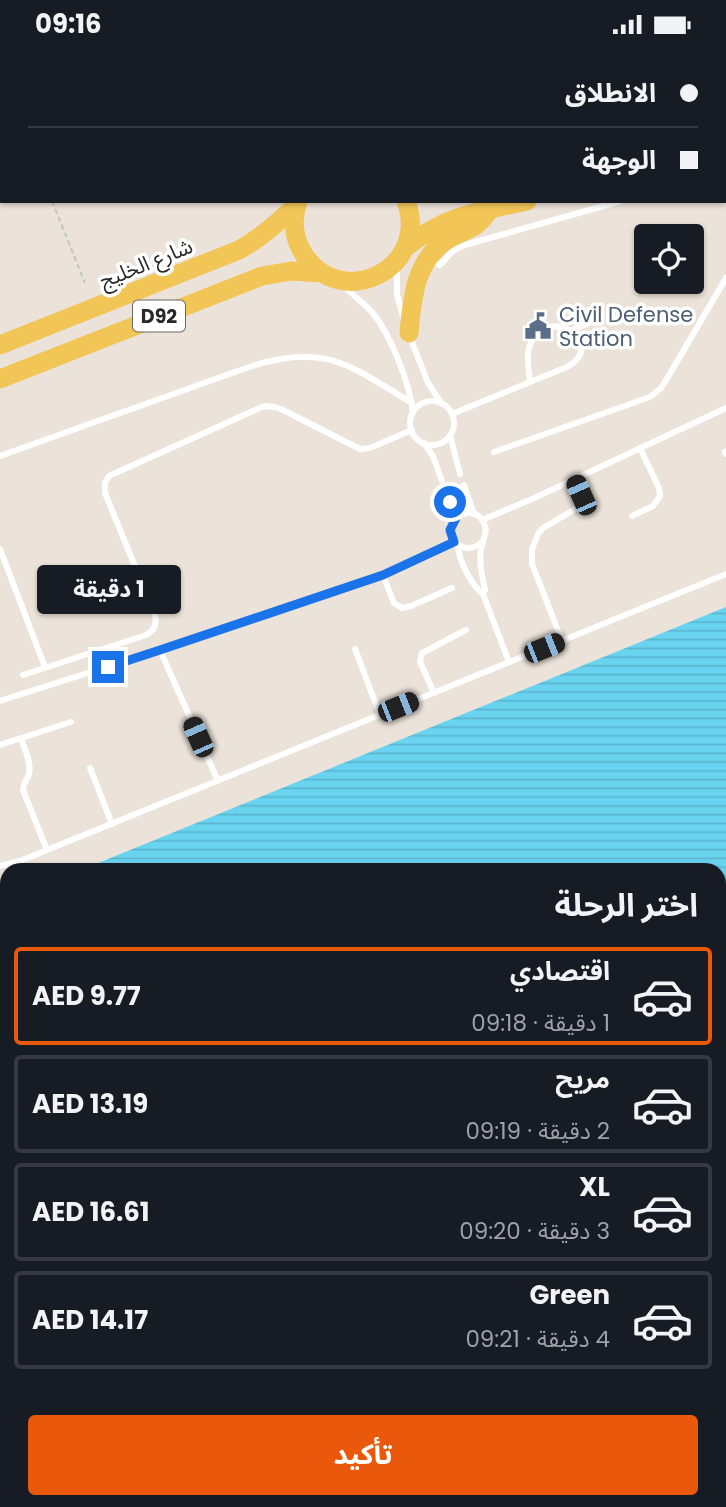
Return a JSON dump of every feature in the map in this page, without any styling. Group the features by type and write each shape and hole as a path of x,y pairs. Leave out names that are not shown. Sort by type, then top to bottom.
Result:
{"main road":[{"path":"298,203 294,226 300,248 313,266 330,276 354,281 371,278 386,271 429,230 454,218 518,203"},
{"name":"شارع الخليج","path":"0,345 239,250 272,228 298,203"},
{"path":"402,254 411,222 406,203"},
{"path":"409,333 418,277 428,258 444,241 477,224 491,209"},
{"name":"D92","path":"0,379 262,276 291,271 330,276"}],"lane":[{"path":"428,258 440,265 454,250 465,244 614,203"},
{"path":"402,254 397,295 428,383 452,414 454,424 450,435 442,442 424,443"},
{"path":"330,276 363,303 382,327 410,389 412,430 433,456 442,481"},
{"path":"494,452 643,400 656,393 726,278"},
{"path":"530,381 528,355 533,339 547,328 572,330 599,319"},
{"path":"452,414 575,362 580,355 581,346 572,330"},
{"path":"0,456 249,367 286,358 315,356 342,363 412,403"},
{"path":"412,413 425,402 442,404"},
{"path":"23,675 146,635 155,624 155,615 105,492 105,483 109,476 270,406 359,449 370,448 412,430"},
{"path":"482,520 726,408"},
{"path":"450,435 460,474"},
{"path":"632,516 653,506 660,496 659,488 640,448"},
{"path":"562,641 535,572 532,556 535,541 543,528 581,503 581,495 574,479"},
{"path":"464,485 474,514"},
{"path":"446,492 456,518"},
{"path":"483,594 485,590 480,561 486,530 482,520 474,514 464,513 456,518 450,530 460,561 483,594 509,662"},
{"path":"0,701 383,575 456,544 468,549 479,546 483,541"},
{"path":"0,549 45,667"},
{"path":"16,863 726,574"},
{"path":"383,575 394,603 402,608 453,588"},
{"path":"434,693 420,662 422,653 466,631"},
{"path":"355,649 380,715"},
{"path":"160,650 218,781"},
{"path":"0,745 71,722"},
{"path":"21,738 30,769 23,783 23,790 47,850"},
{"path":"90,768 111,824"},
{"path":"12,863 20,861"}],"path":[{"path":"53,203 85,283"}],"water":[{"path":"726,607 726,863 98,863"}],"place":[{"name":"Civil Defense Station","path":"538,326"}],"route":[{"path":"108,667 383,575 442,549 454,542 450,530 456,518 450,502"}]}
